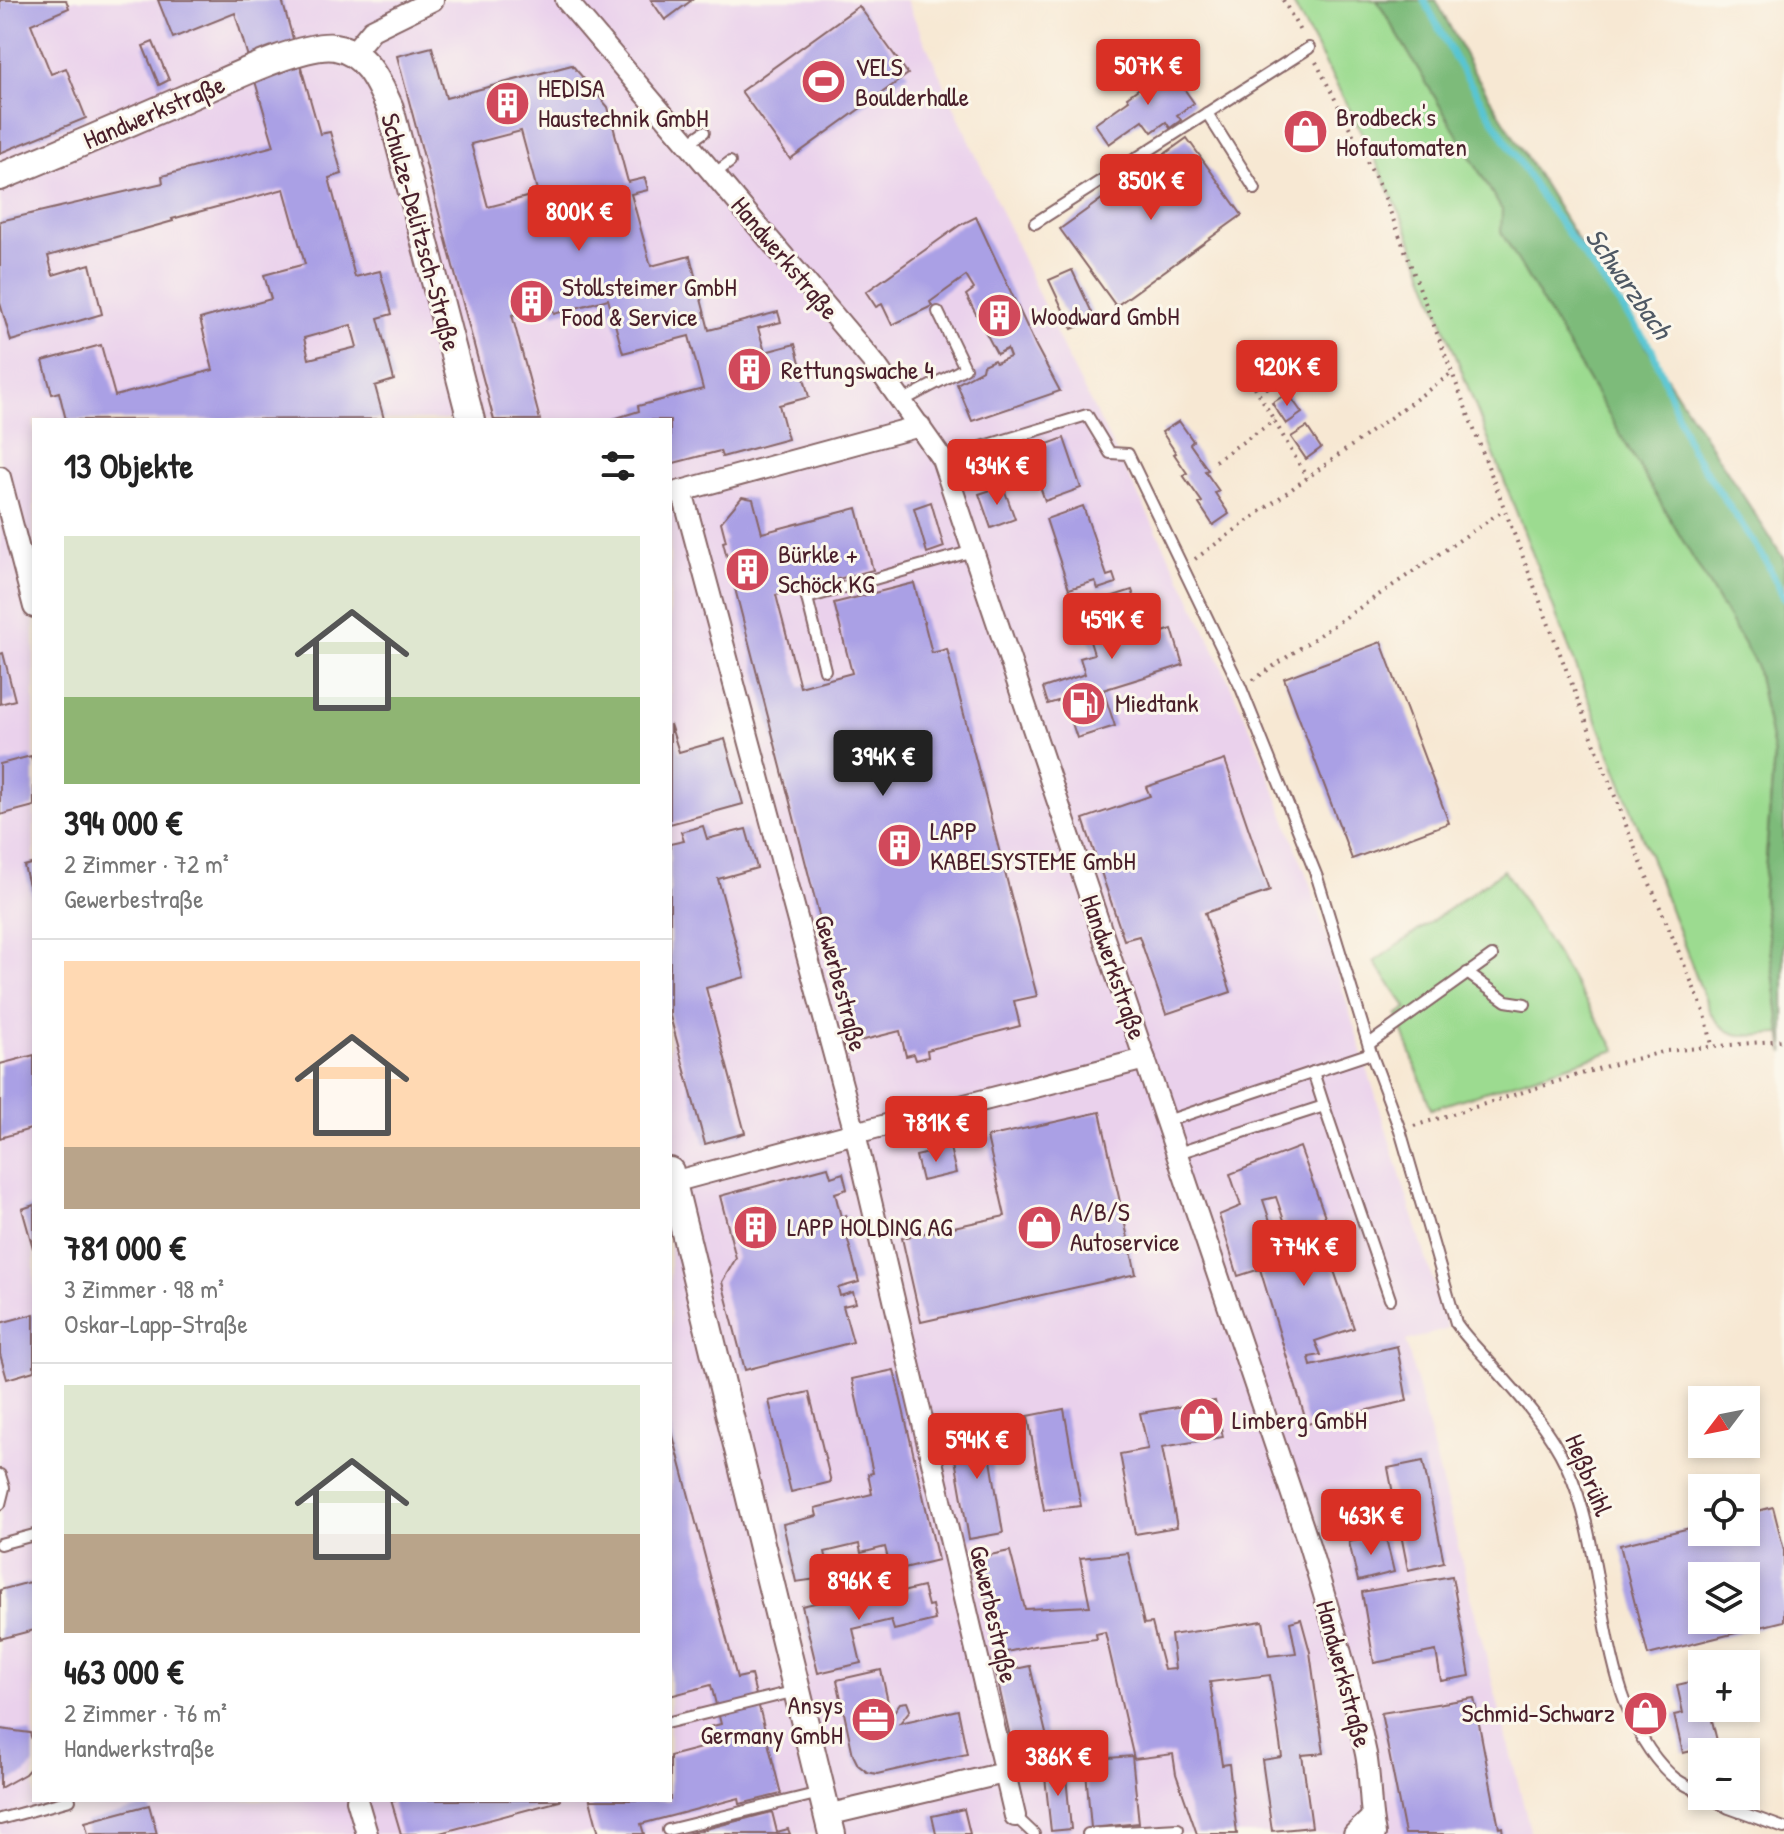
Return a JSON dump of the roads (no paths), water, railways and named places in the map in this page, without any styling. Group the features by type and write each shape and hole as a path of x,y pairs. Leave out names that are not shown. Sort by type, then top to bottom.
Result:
{"street":[{"path":"352,54 366,36 380,25 433,0"},
{"name":"Handwerkstraße","path":"566,0 722,168 875,364 942,459 1178,1153 1309,1545 1340,1648 1372,1792 1373,1826 1354,1834"},
{"name":"Handwerkstraße","path":"0,177 268,64 320,47 333,46 352,54"},
{"name":"Schulze-Delitzsch-Straße","path":"352,54 372,71 390,108 470,418"},
{"name":"Gewerbestraße","path":"920,426 676,493 855,1133 1015,1816"},
{"path":"0,477 32,599"},
{"path":"1004,1773 827,1814 672,1177 1145,1059"},
{"path":"358,1802 367,1834"}],"lane":[{"path":"1035,223 1309,48"},
{"path":"1207,113 1255,189"},
{"path":"902,401 965,368 938,312"},
{"name":"Heßbrühl","path":"942,459 1087,415 1110,453 1128,454 1241,688 1317,877 1370,1048 1400,1130 1456,1323 1468,1342 1543,1424 1568,1468 1587,1527 1616,1668 1630,1717 1650,1753 1673,1777 1688,1786"},
{"path":"825,670 807,598 973,551"},
{"path":"1167,1121 1313,1072 1370,1048 1492,956"},
{"path":"1467,973 1506,1001 1525,1004"},
{"path":"1313,1072 1390,1299"},
{"path":"1178,1153 1324,1106"},
{"path":"0,1475 4,1488 0,1504"},
{"path":"0,1544 32,1536"},
{"path":"672,1722 797,1691"},
{"path":"0,1819 63,1802"},
{"name":"Heßbrühl","path":"1734,1810 1784,1828"},
{"path":"668,1830 827,1814"},
{"path":"1015,1816 1034,1834"},
{"path":"1088,1834 1178,1829"}],"waterway":[{"name":"Schwarzbach","path":"1424,0 1455,59 1540,195 1652,349 1691,449 1766,561 1784,598"}],"place":[{"name":"VELS Boulderhalle","path":"824,82"},
{"name":"HEDISA Haustechnik GmbH","path":"507,103"},
{"name":"Brodbeck's Hofautomaten","path":"1305,132"},
{"name":"Stollsteimer GmbH Food & Service","path":"531,302"},
{"name":"Woodward GmbH","path":"1000,316"},
{"name":"Rettungswache 4","path":"750,370"},
{"name":"Bürkle + Schöck KG","path":"747,569"},
{"name":"Miedtank","path":"1084,703"},
{"name":"LAPP KABELSYSTEME GmbH","path":"899,846"},
{"name":"LAPP HOLDING AG","path":"756,1227"},
{"name":"A/B/S Autoservice","path":"1039,1227"},
{"name":"Limberg GmbH","path":"1201,1420"},
{"name":"Schmid-Schwarz","path":"1646,1713"},
{"name":"Ansys Germany GmbH","path":"874,1720"}]}
